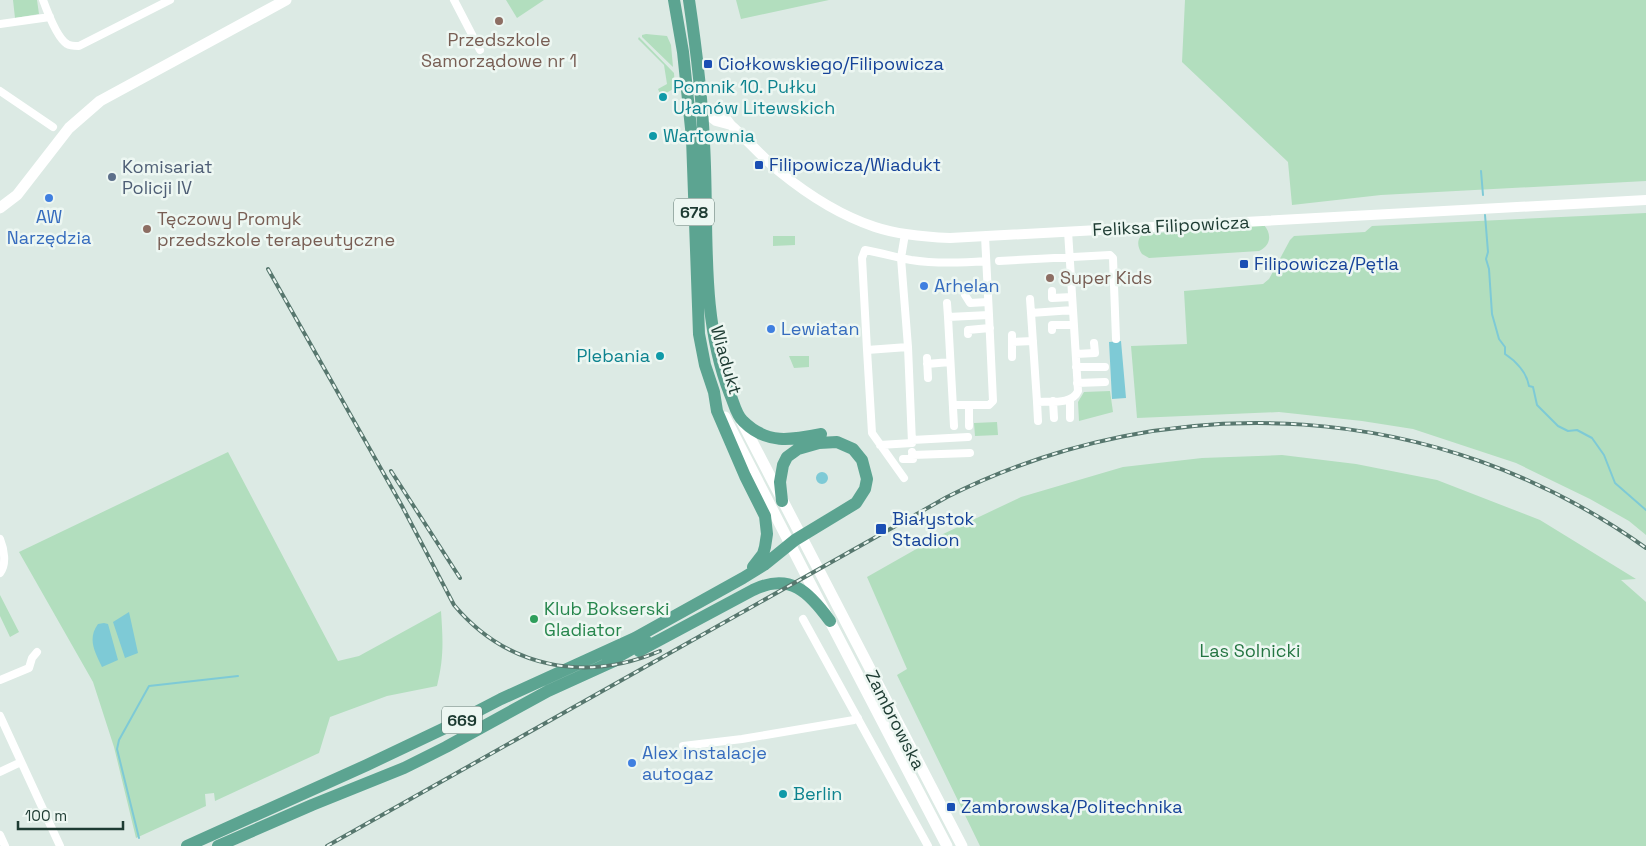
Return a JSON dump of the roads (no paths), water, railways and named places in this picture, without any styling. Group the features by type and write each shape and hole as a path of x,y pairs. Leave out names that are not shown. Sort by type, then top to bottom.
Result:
{"main road":[{"path":"0,208 17,195 69,128 100,101 286,0"},
{"name":"678","path":"674,0 683,52 688,106"},
{"name":"678","path":"689,0 702,110"},
{"name":"Wiadukt","path":"688,106 692,138 697,319 704,358 714,392 782,528 804,585 820,601"},
{"name":"Wiadukt","path":"702,110 705,145 708,283 711,320 721,368 741,420 830,593"},
{"path":"714,392 717,411 766,523 766,539 762,554 757,563 743,578"},
{"path":"607,664 749,583 789,553 856,512 868,500 874,486 874,467 869,455 856,441 840,434 831,433 777,440 756,432 741,420"},
{"path":"743,578 764,565 803,535 856,502 865,489 867,479 862,460 853,449 837,442 819,443 798,449 787,457 781,473 782,501"},
{"name":"669","path":"187,846 367,765 502,699 635,638 743,578"},
{"path":"607,664 666,638 761,586 778,583 804,585 830,621"},
{"name":"Zambrowska","path":"830,593 962,846"},
{"name":"Zambrowska","path":"820,601 947,846"},
{"name":"669","path":"218,846 312,804 404,768 446,748 573,679 607,664"}],"street":[{"path":"43,0 64,43 71,46 79,46 170,0"},
{"path":"454,0 480,50"},
{"path":"0,24 50,17"},
{"path":"0,91 53,127"},
{"name":"Feliksa Filipowicza","path":"688,106 702,110 716,121 731,126 780,172 825,202 874,227 905,234 950,238 1646,200"},
{"path":"1037,402 1070,400 1076,395 1076,354 1068,231"},
{"path":"903,459 912,458 908,347 901,258 905,234"},
{"path":"953,405 989,405 993,401 985,236"},
{"path":"856,246 901,258 954,263 986,261"},
{"path":"866,250 862,258 871,430 904,478"},
{"path":"999,261 1110,255 1113,258 1116,339"},
{"path":"1052,290 1052,298 1072,297"},
{"path":"964,295 970,303 988,302"},
{"path":"1030,299 1038,421"},
{"path":"947,303 954,426"},
{"path":"1031,313 1073,310"},
{"path":"948,318 989,315"},
{"path":"1052,330 1052,325 1074,325"},
{"path":"968,334 968,330 990,328"},
{"path":"1012,357 1012,339 1033,341"},
{"path":"1076,354 1095,353 1094,342"},
{"path":"867,350 908,347"},
{"path":"928,378 927,361 950,362"},
{"path":"1076,367 1106,366"},
{"path":"1077,383 1105,382"},
{"path":"1070,400 1070,418"},
{"path":"1053,401 1054,418"},
{"path":"969,405 969,426"},
{"path":"880,445 968,437"},
{"path":"912,455 970,453"},
{"path":"0,539 5,563 4,569 0,574"},
{"name":"Zambrowska","path":"802,619 928,846"},
{"path":"0,680 29,668 32,658 37,652"},
{"path":"0,716 60,846"},
{"name":"Zambrowska","path":"683,746 742,739 858,718"},
{"path":"0,772 21,762"}],"water":[{"path":"1121,341 1126,398 1112,399 1109,342"},
{"path":"820,472 824,472 828,478 824,484 820,484 816,480 816,476"},
{"path":"129,612 138,653 125,658 113,622"},
{"path":"98,624 108,624 118,660 102,667 93,646 93,635"}],"waterway":[{"path":"1481,171 1483,195"},
{"path":"1485,215 1488,252 1486,259 1489,269 1492,314 1499,339 1505,347 1505,354 1520,368 1526,376 1529,386 1533,387 1537,405 1558,426 1568,431 1577,430 1592,438 1604,455 1615,483 1646,510"},
{"path":"139,838 117,749 119,740 149,686 238,676"}],"railway":[{"path":"268,269 402,506 454,605 475,626 498,643 523,656 549,664 576,667 604,666 632,661 660,651"},
{"path":"327,846 947,497 1033,461 1122,436 1213,424 1304,425 1393,437 1481,462 1566,499 1646,548"},
{"path":"391,471 460,578"}],"place":[{"name":"Przedszkole Samorządowe nr 1","path":"499,21"},
{"name":"Ciołkowskiego/Filipowicza","path":"708,64"},
{"name":"Pomnik 10. Pułku Ułanów Litewskich","path":"663,97"},
{"name":"Wartownia","path":"653,136"},
{"name":"Filipowicza/Wiadukt","path":"759,165"},
{"name":"Komisariat Policji IV","path":"112,177"},
{"name":"AW Narzędzia","path":"49,198"},
{"name":"Tęczowy Promyk przedszkole terapeutyczne","path":"147,229"},
{"name":"Filipowicza/Pętla","path":"1244,264"},
{"name":"Super Kids","path":"1050,278"},
{"name":"Arhelan","path":"924,286"},
{"name":"Lewiatan","path":"771,329"},
{"name":"Plebania","path":"660,356"},
{"name":"Białystok Stadion","path":"881,529"},
{"name":"Klub Bokserski Gladiator","path":"534,619"},
{"name":"Alex instalacje autogaz","path":"632,763"},
{"name":"Berlin","path":"783,794"},
{"name":"Zambrowska/Politechnika","path":"951,807"}],"park label":[{"name":"Las Solnicki","path":"1250,651"}]}
